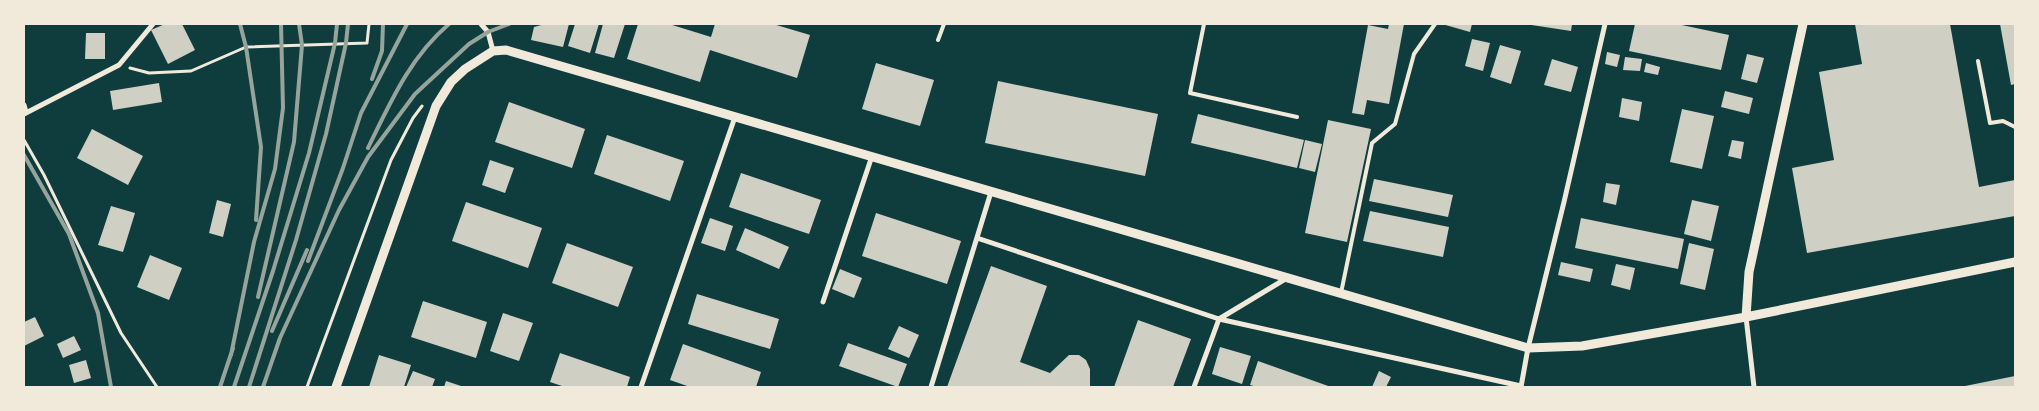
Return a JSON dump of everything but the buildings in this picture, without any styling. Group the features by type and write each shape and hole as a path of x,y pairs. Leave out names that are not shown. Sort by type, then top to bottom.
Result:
{"street":[{"path":"24,105 25,113 119,65 153,24"},
{"path":"481,24 488,32 493,51"},
{"path":"977,238 1219,319 1521,387 1528,348 1605,24"},
{"path":"1754,387 1746,317 1749,272 1803,24"},
{"path":"336,387 436,106 451,82 465,68 493,51 506,50 1528,348 1582,346 1746,317 2015,262"},
{"path":"641,387 735,117"},
{"path":"822,302 872,156"},
{"path":"931,387 991,192"},
{"path":"1194,387 1219,319 1287,278"}],"lane":[{"path":"938,40 944,24"},
{"path":"1204,24 1190,93 1298,117"},
{"path":"1341,293 1372,144 1395,124 1414,54 1435,24"},
{"path":"1978,61 1990,123 2003,121 2015,127"}],"path":[{"path":"119,65 148,73 190,71 246,47 367,42 368,24"},
{"path":"307,387 391,160 413,118 425,103"},
{"path":"24,140 44,174 121,334 157,387"}],"railway":[{"path":"240,24 246,47 261,147 256,220"},
{"path":"231,355 254,242 275,169 283,108 281,24"},
{"path":"258,297 294,142 302,45 299,24"},
{"path":"234,387 273,271 309,153 335,43 337,24"},
{"path":"249,387 296,240 326,134 346,43 348,24"},
{"path":"372,79 382,51 383,24"},
{"path":"308,261 343,168 361,113 407,24"},
{"path":"368,148 393,98 412,66 435,37 449,24"},
{"path":"263,387 280,338 339,210 368,157 415,94 469,44 488,32 509,24"},
{"path":"24,155 69,234 98,313 111,387"},
{"path":"272,331 307,250"},
{"path":"220,387 233,348"}]}
